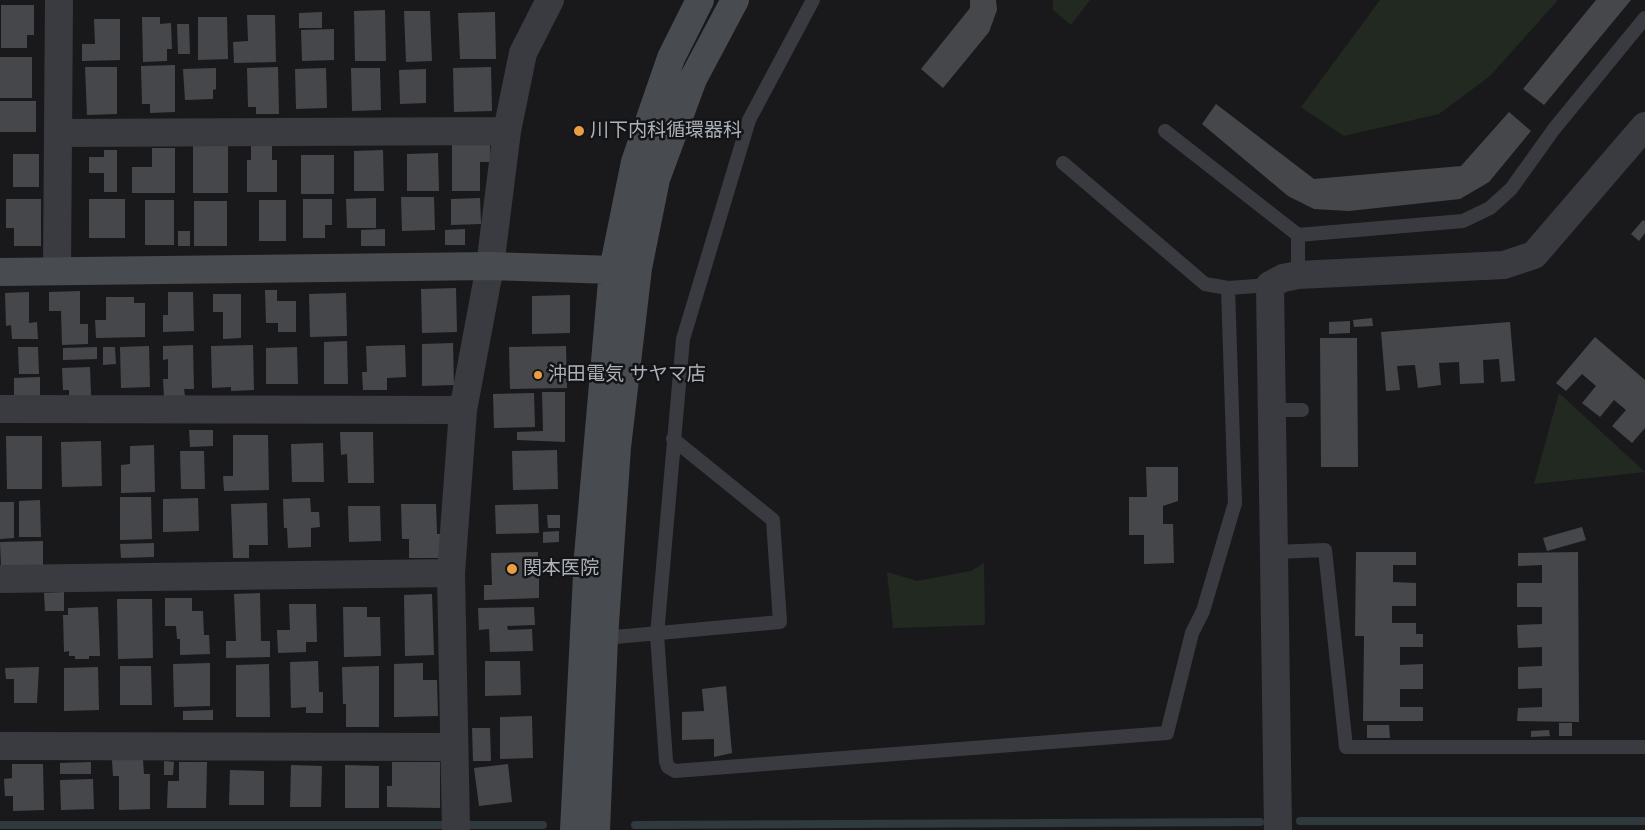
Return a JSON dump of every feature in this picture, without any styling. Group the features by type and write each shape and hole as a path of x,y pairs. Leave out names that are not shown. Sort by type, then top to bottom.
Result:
{"street":[{"path":"56,270 60,133 60,0"},
{"path":"456,820 453,748 451,573 463,410 490,266 507,131 523,53 550,0"},
{"path":"574,830 588,556 613,270 635,162 671,58 700,0"},
{"path":"596,830 604,638 617,447 638,268 656,179 693,79 735,0"},
{"path":"1278,830 1274,410 1270,285 1283,278 1298,275 1504,265 1534,255 1645,126"},
{"path":"60,133 507,131"},
{"path":"0,272 490,266 613,270"},
{"path":"0,409 463,410"},
{"path":"0,579 451,573"},
{"path":"0,746 453,748"}],"lane":[{"path":"813,0 749,120 683,338 657,635 668,767 675,771 1166,733 1192,633 1203,611 1234,503 1228,288"},
{"path":"1165,131 1298,235 1463,221 1490,208 1511,189 1554,129 1645,18"},
{"path":"1063,163 1205,284 1228,288 1270,285"},
{"path":"1298,235 1298,275"},
{"path":"1274,410 1302,410"},
{"path":"604,638 657,635 780,622 773,520 673,439"},
{"path":"1275,552 1326,550 1346,747 1645,747"}],"shaded area":[{"path":"1053,0 1090,0 1071,25 1053,10"},
{"path":"1380,0 1558,0 1490,76 1439,114 1344,136 1301,107"},
{"path":"1559,393 1645,472 1534,484"},
{"path":"984,563 985,625 893,628 887,572 917,581 971,571"}],"building":[{"path":"970,0 996,0 997,10 989,32 943,88 921,69 970,8"},
{"path":"1596,0 1631,0 1544,105 1523,89"},
{"path":"1,5 34,5 34,35 27,35 27,48 1,48"},
{"path":"385,10 386,61 355,61 354,11"},
{"path":"404,11 430,11 432,61 406,62"},
{"path":"322,12 322,28 299,28 299,13"},
{"path":"495,12 496,59 460,59 458,13"},
{"path":"247,15 275,15 276,62 234,63 233,42 248,41"},
{"path":"142,17 160,17 160,24 171,23 172,49 167,49 167,61 143,62"},
{"path":"198,17 227,17 228,59 198,60"},
{"path":"94,19 120,19 120,60 82,61 82,44 95,44"},
{"path":"177,24 189,24 190,54 178,54"},
{"path":"334,29 334,60 302,61 301,30"},
{"path":"0,57 32,57 32,98 0,98"},
{"path":"175,65 175,112 150,113 150,104 142,104 141,66"},
{"path":"85,67 117,67 117,114 87,115"},
{"path":"278,67 279,114 256,114 256,107 248,107 247,68"},
{"path":"491,67 492,111 454,112 453,68"},
{"path":"216,68 216,89 213,90 213,99 185,100 183,69"},
{"path":"326,68 327,108 296,109 295,69"},
{"path":"351,68 380,68 381,110 352,111"},
{"path":"426,69 426,103 400,104 399,70"},
{"path":"0,101 36,101 36,132 0,132"},
{"path":"1216,104 1314,179 1461,166 1509,112 1531,131 1489,182 1460,199 1349,211 1314,209 1288,196 1202,124"},
{"path":"251,144 272,144 272,160 277,160 277,192 247,192 247,160 251,160"},
{"path":"490,144 490,162 480,162 480,191 452,191 452,145"},
{"path":"193,145 228,145 228,193 193,193"},
{"path":"152,148 175,148 175,193 132,193 132,167 152,167"},
{"path":"104,150 117,150 117,192 104,192 104,173 89,173 89,157 104,157"},
{"path":"383,150 384,191 354,191 354,151"},
{"path":"438,153 439,191 407,191 407,154"},
{"path":"13,154 39,154 39,187 13,187"},
{"path":"301,155 334,155 334,194 301,194"},
{"path":"401,197 434,197 435,230 402,231"},
{"path":"376,198 376,228 347,228 346,199"},
{"path":"480,198 481,224 451,225 451,199"},
{"path":"6,199 41,199 41,246 14,246 14,228 6,228"},
{"path":"89,199 125,199 125,238 89,238"},
{"path":"303,199 332,199 332,225 325,225 325,238 303,238"},
{"path":"145,200 174,200 174,245 145,245"},
{"path":"259,200 286,200 286,241 259,241"},
{"path":"194,201 227,201 227,246 194,246"},
{"path":"1643,220 1645,221 1645,233 1639,241 1631,234"},
{"path":"385,229 385,246 361,246 361,230"},
{"path":"465,229 465,245 445,245 445,230"},
{"path":"178,231 190,231 190,246 178,246"},
{"path":"456,288 457,332 422,333 421,289"},
{"path":"265,290 277,290 277,301 296,301 296,332 278,332 278,323 266,323"},
{"path":"80,291 80,324 88,324 88,344 62,345 61,311 49,311 49,292"},
{"path":"29,292 29,323 37,322 38,339 12,339 11,325 6,326 5,293"},
{"path":"168,292 193,292 194,331 163,332 163,315 168,315"},
{"path":"346,293 347,336 310,337 309,294"},
{"path":"213,294 241,294 241,338 223,339 223,312 213,312"},
{"path":"570,295 570,333 532,334 532,296"},
{"path":"106,297 134,297 134,303 145,303 145,337 96,338 95,320 106,320"},
{"path":"1372,318 1373,326 1354,327 1353,320"},
{"path":"1350,321 1350,333 1329,334 1329,322"},
{"path":"1510,322 1515,381 1501,382 1499,359 1483,360 1484,383 1460,384 1459,362 1439,363 1441,385 1418,388 1415,365 1397,366 1400,390 1386,391 1381,332"},
{"path":"1595,337 1645,380 1645,428 1632,443 1612,426 1626,410 1614,400 1600,417 1582,403 1596,386 1582,374 1566,391 1556,383"},
{"path":"1320,338 1357,338 1358,467 1321,467"},
{"path":"347,341 348,384 324,384 324,342"},
{"path":"453,343 454,385 422,386 422,344"},
{"path":"193,345 194,389 184,389 185,396 164,397 163,379 168,379 168,359 163,360 163,346"},
{"path":"253,345 254,390 231,391 231,387 212,388 211,346"},
{"path":"405,345 406,377 387,378 387,390 363,390 362,372 367,372 366,346"},
{"path":"149,346 150,387 121,388 120,347"},
{"path":"566,346 567,388 510,389 509,347"},
{"path":"18,347 38,347 39,374 19,374"},
{"path":"97,347 97,359 63,360 63,348"},
{"path":"103,347 115,347 116,364 103,365"},
{"path":"297,347 298,384 266,384 266,348"},
{"path":"90,367 91,396 69,396 69,390 63,390 62,368"},
{"path":"40,377 40,398 14,398 14,378"},
{"path":"542,392 565,392 565,442 517,440 517,432 543,431"},
{"path":"534,393 535,427 494,428 493,394"},
{"path":"189,430 213,430 213,446 190,447"},
{"path":"340,432 373,432 374,483 348,483 347,454 341,455"},
{"path":"233,435 268,435 269,490 224,491 223,476 233,476"},
{"path":"6,436 42,436 42,489 7,489"},
{"path":"101,441 102,486 62,487 61,442"},
{"path":"323,443 324,482 292,482 291,444"},
{"path":"154,445 155,492 121,493 121,465 130,464 130,446"},
{"path":"557,450 558,489 513,490 512,451"},
{"path":"180,451 204,451 205,489 181,489"},
{"path":"1146,467 1178,467 1178,501 1163,506 1163,524 1173,524 1174,563 1144,564 1144,535 1129,535 1129,497 1147,497"},
{"path":"120,497 151,497 152,539 120,540"},
{"path":"198,498 199,531 163,532 163,499"},
{"path":"310,498 311,512 319,512 320,527 311,528 311,547 288,548 287,528 284,528 283,499"},
{"path":"40,500 41,537 19,537 19,501"},
{"path":"0,502 14,502 14,538 0,539"},
{"path":"267,503 268,545 249,545 249,558 233,558 231,504"},
{"path":"401,504 436,504 437,534 440,534 441,558 409,558 409,539 402,539"},
{"path":"538,504 539,533 496,534 495,505"},
{"path":"348,506 380,506 381,541 349,542"},
{"path":"547,515 560,515 560,528 548,528"},
{"path":"1582,527 1586,540 1547,551 1543,538"},
{"path":"559,531 559,542 543,543 543,532"},
{"path":"43,541 43,566 1,566 0,542"},
{"path":"154,543 154,557 121,558 120,544"},
{"path":"538,552 538,559 544,559 545,574 539,574 539,598 484,600 484,585 492,585 491,553"},
{"path":"1356,552 1416,552 1416,565 1393,565 1393,582 1416,583 1416,606 1392,606 1392,623 1416,623 1416,634 1423,634 1423,647 1400,647 1400,665 1423,664 1423,689 1400,689 1400,707 1423,707 1423,721 1363,721 1364,636 1355,636"},
{"path":"1578,552 1579,722 1517,721 1518,708 1542,707 1542,688 1518,689 1518,667 1542,666 1542,647 1518,648 1517,625 1542,624 1542,607 1517,607 1517,583 1542,583 1542,565 1518,566 1518,553"},
{"path":"64,592 64,611 45,611 44,593"},
{"path":"260,593 261,641 270,641 270,657 226,658 226,641 236,641 234,594"},
{"path":"432,594 434,655 405,656 404,595"},
{"path":"165,598 192,598 192,611 203,611 204,635 209,635 210,654 180,655 180,639 177,639 176,626 165,626"},
{"path":"117,599 152,599 153,658 118,659"},
{"path":"289,604 316,604 317,642 306,642 306,652 278,653 277,630 290,630"},
{"path":"98,607 100,656 89,656 89,659 75,659 75,656 69,656 69,651 64,652 63,615 68,615 68,608"},
{"path":"343,607 367,607 367,617 380,617 381,656 344,657"},
{"path":"534,607 535,625 507,626 508,630 532,629 533,651 490,652 489,629 479,630 478,608"},
{"path":"318,661 319,692 323,692 323,713 306,713 306,707 291,708 290,662"},
{"path":"485,661 520,661 521,695 485,696"},
{"path":"210,663 210,706 174,707 173,664"},
{"path":"423,663 423,680 437,680 438,716 394,717 394,664"},
{"path":"269,664 270,717 236,717 236,665"},
{"path":"120,666 151,666 152,705 120,705"},
{"path":"379,666 379,727 346,727 346,704 343,704 342,667"},
{"path":"39,667 37,703 14,703 14,679 6,679 5,668"},
{"path":"98,667 99,710 64,711 64,668"},
{"path":"726,686 732,753 714,757 714,739 682,740 682,712 704,711 702,689"},
{"path":"213,710 213,720 183,720 183,711"},
{"path":"532,716 533,758 500,759 500,717"},
{"path":"1559,723 1572,723 1572,736 1559,736"},
{"path":"1367,725 1389,725 1390,738 1367,738"},
{"path":"472,728 490,728 491,761 473,761"},
{"path":"1549,730 1550,736 1531,737 1531,731"},
{"path":"112,760 143,760 144,774 150,774 150,809 119,810 119,776 113,776"},
{"path":"164,761 174,762 173,775 164,775"},
{"path":"91,762 91,774 60,774 60,763"},
{"path":"179,762 207,762 206,808 167,808 168,781 179,781"},
{"path":"392,762 440,762 440,808 387,807 387,786 392,786"},
{"path":"12,764 43,764 44,810 13,811 13,796 5,796 4,779 12,778"},
{"path":"508,764 512,802 479,806 474,768"},
{"path":"291,765 322,766 321,807 290,807"},
{"path":"345,765 379,766 379,808 345,808"},
{"path":"230,770 264,771 264,805 229,805"},
{"path":"93,779 94,809 61,810 60,780"}],"waterway":[{"path":"1300,821 1645,821"},
{"path":"635,825 1260,822"},
{"path":"0,825 543,825"}],"place":[{"name":"川下内科循環器科","path":"579,131"},
{"name":"沖田電気 サヤマ店","path":"538,375"},
{"name":"関本医院","path":"512,569"}]}
